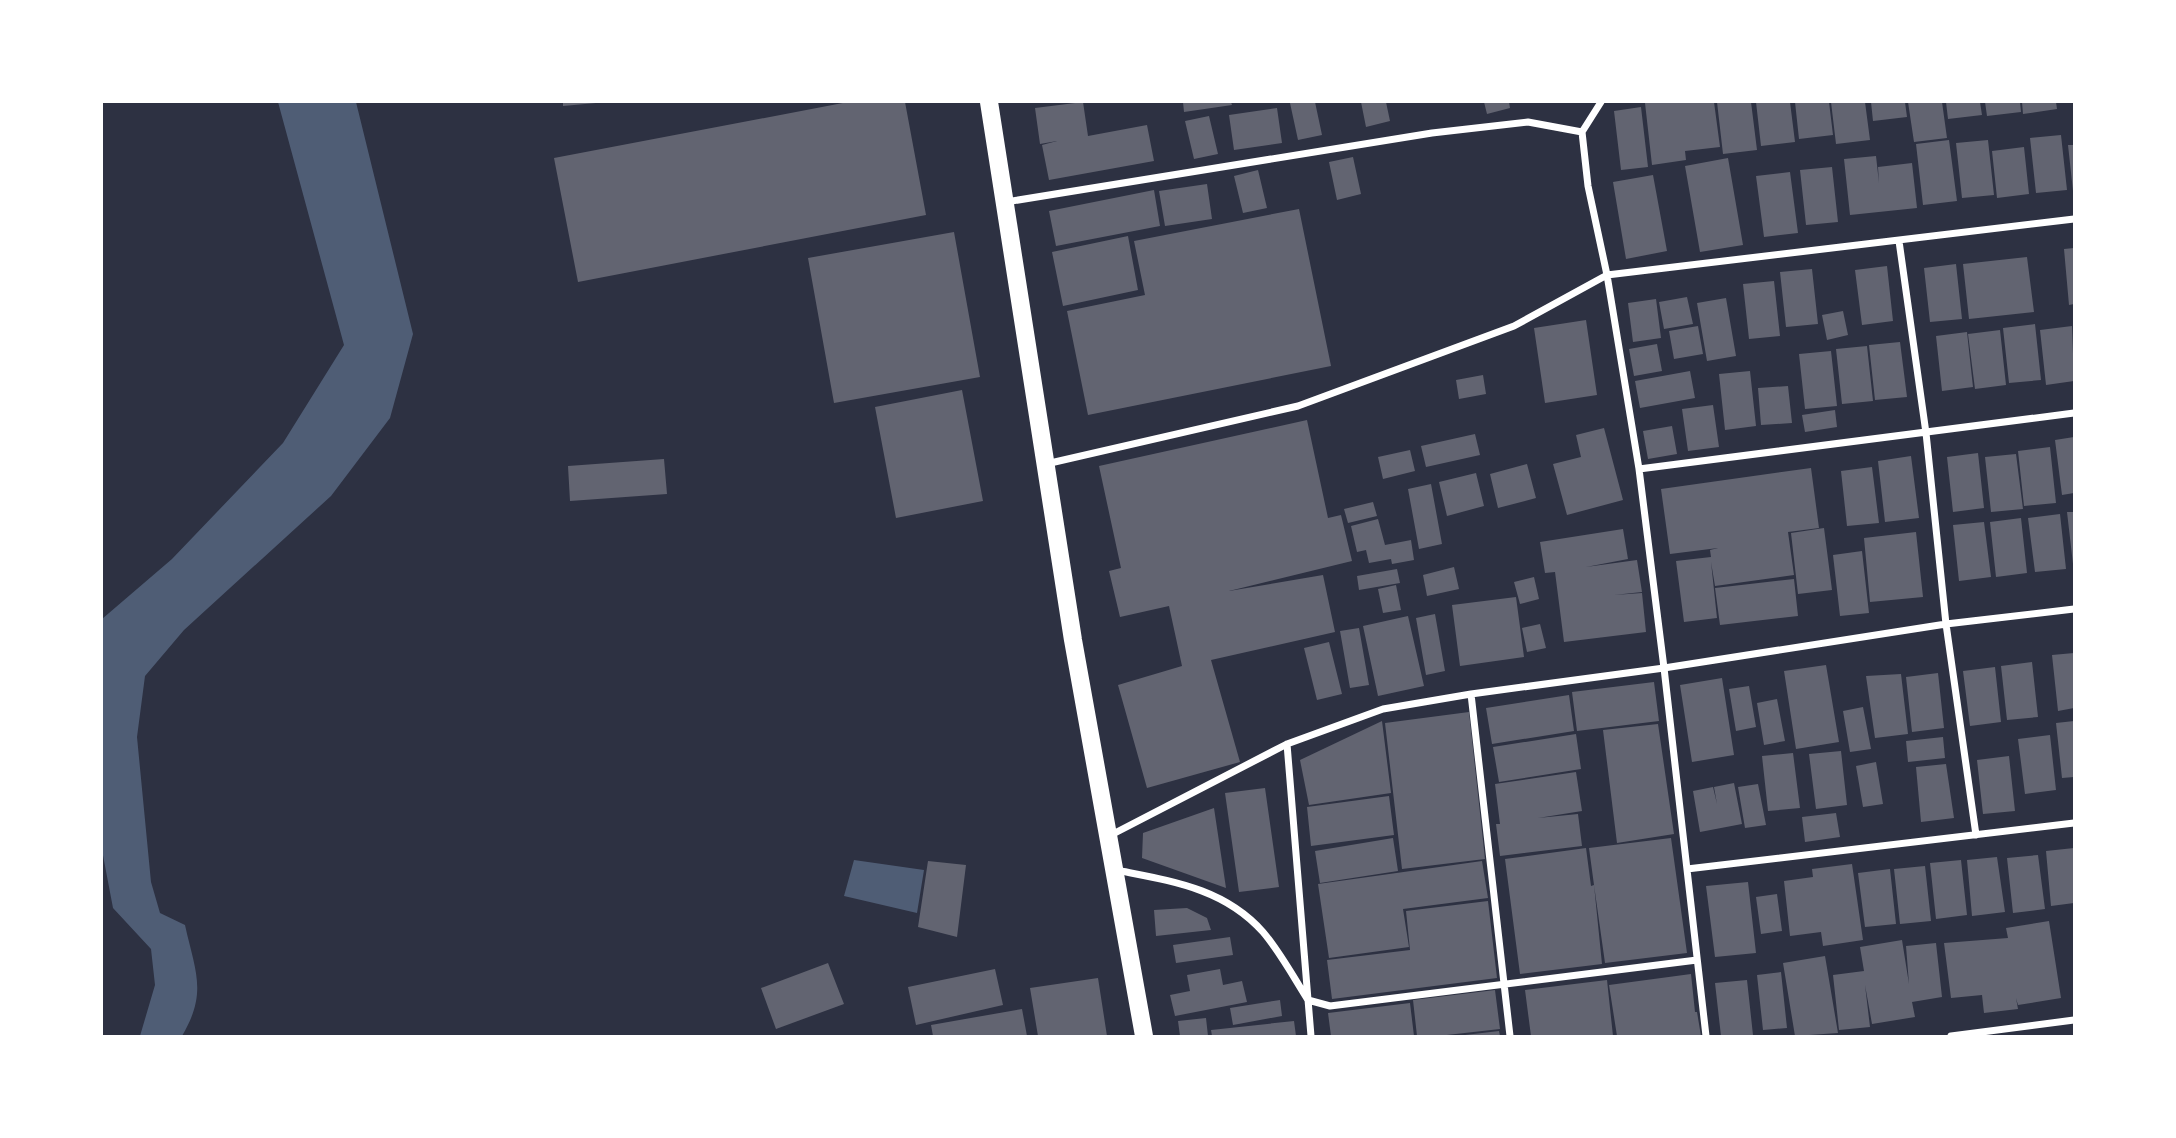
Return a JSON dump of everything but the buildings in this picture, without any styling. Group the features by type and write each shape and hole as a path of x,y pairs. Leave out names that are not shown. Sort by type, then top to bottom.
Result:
{"main road":[{"path":"989,102 1073,640 1144,1037"}],"street":[{"path":"1601,102 1583,132 1588,186 1607,275 1639,469 1706,1037"},
{"path":"1005,202 1418,135 1514,123 1528,122 1583,132"},
{"path":"1046,464 1298,406 1514,326 1607,275 2074,219"},
{"path":"1899,241 1926,433 1946,624 1976,835"},
{"path":"1639,469 2074,413"},
{"path":"1110,835 1287,744 1383,709 1946,624 2074,608"},
{"path":"1471,694 1510,1037"},
{"path":"1287,744 1311,1037"},
{"path":"1687,869 2074,823"},
{"path":"1115,870 1189,884 1233,906 1263,932 1308,1000 1330,1006 1697,960"},
{"path":"1951,1037 1992,1034 2074,1020"}],"water":[{"path":"278,102 356,102 413,334 390,418 331,496 184,630 145,676 137,737 151,882 160,913 185,925 195,969 197,994 195,1007 182,1036 140,1036 155,985 151,949 113,908 102,850 102,619 172,559 283,443 344,345"},
{"path":"854,860 924,870 917,913 844,896"}]}
